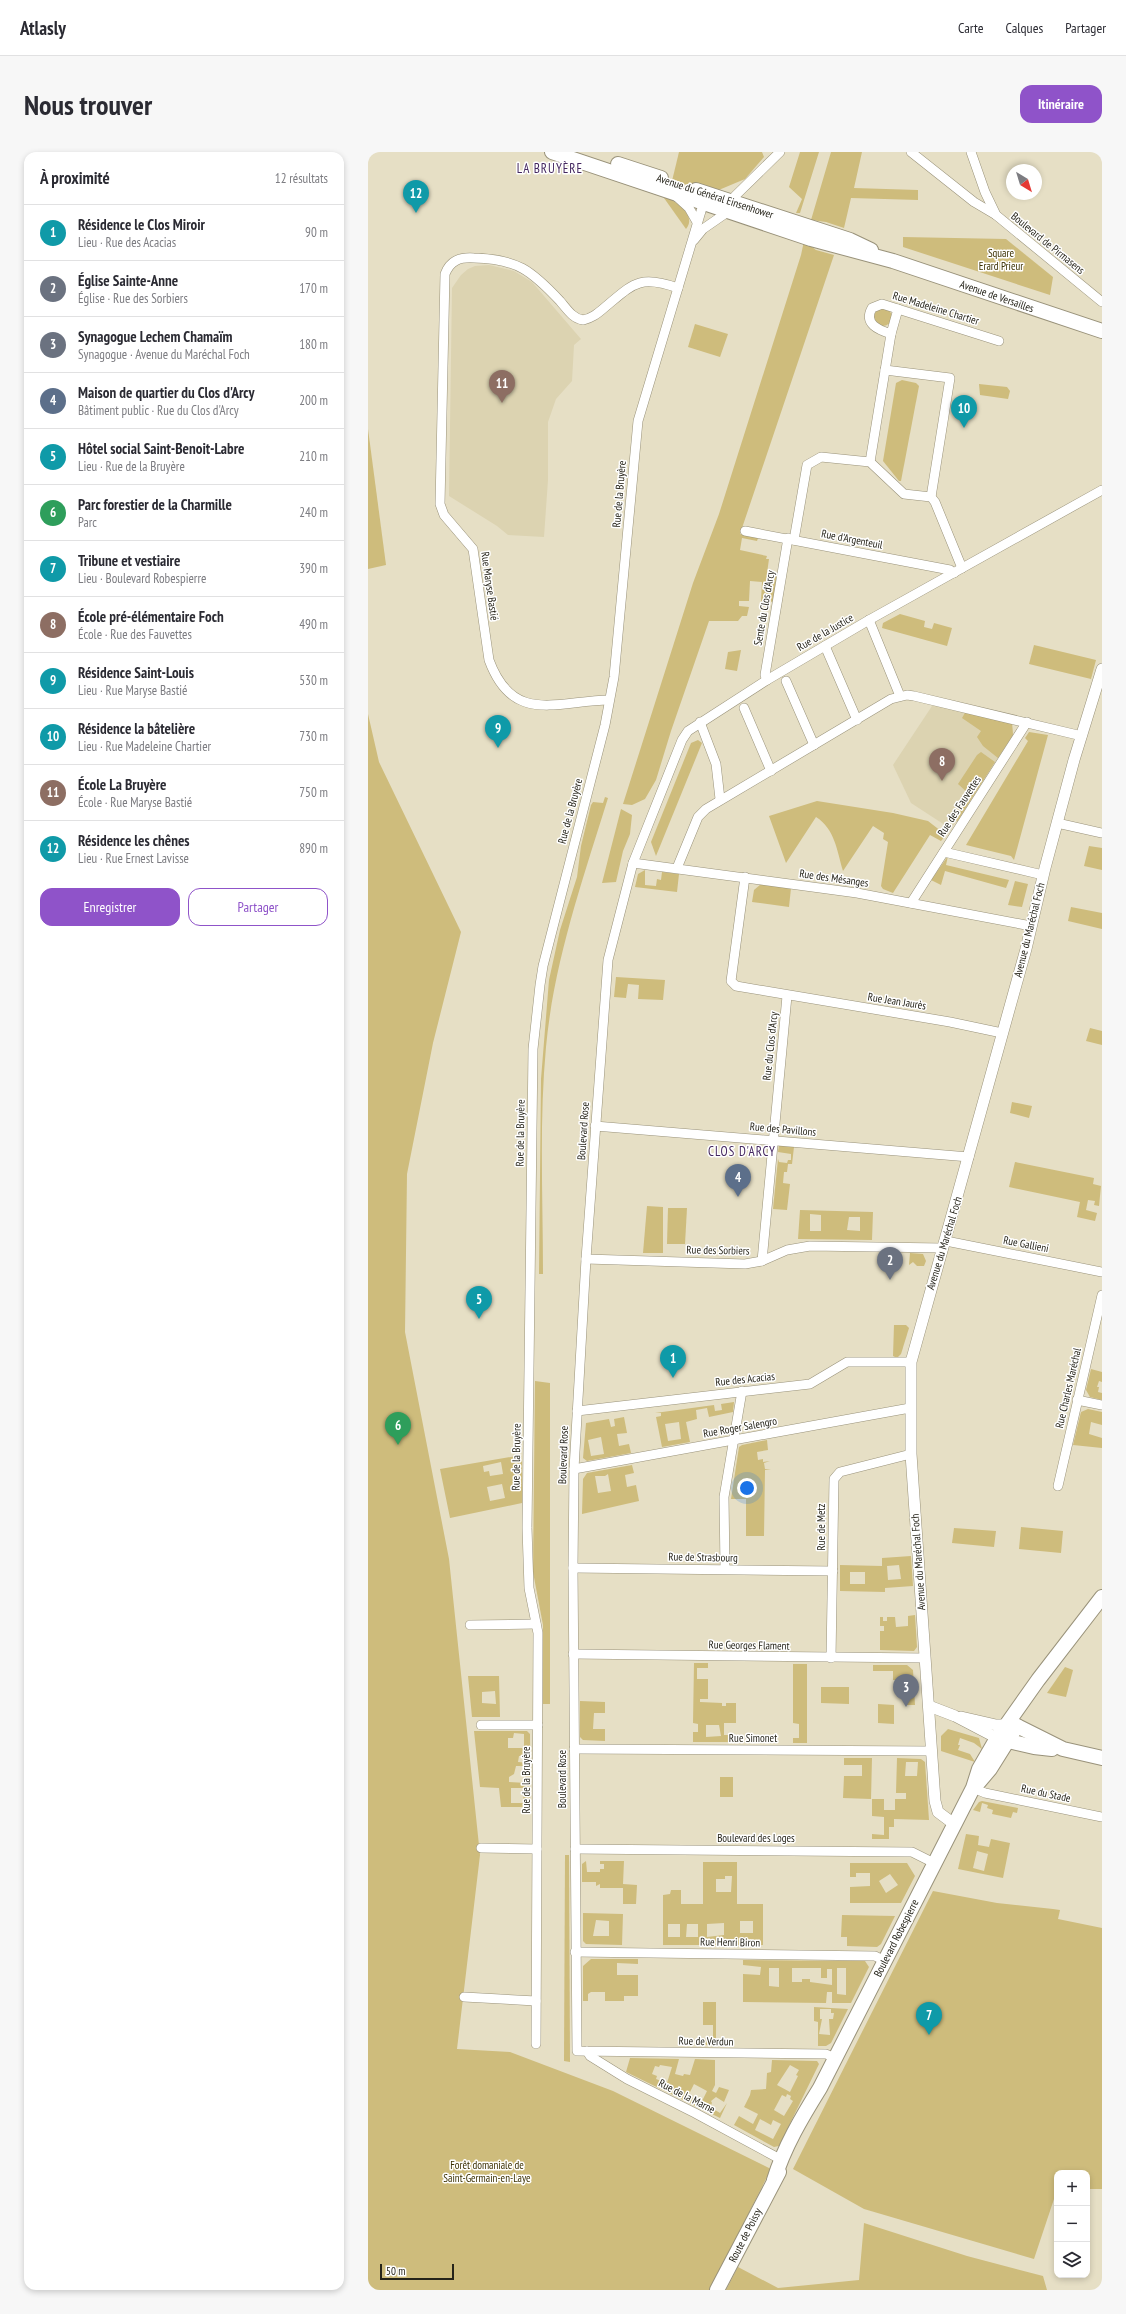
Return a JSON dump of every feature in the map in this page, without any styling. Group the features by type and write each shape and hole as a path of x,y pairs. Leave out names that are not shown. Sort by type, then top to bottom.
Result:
{"main road":[{"name":"Avenue du Général Einsenhower","path":"552,152 671,191 711,199"},
{"name":"Avenue du Général Einsenhower","path":"580,152 730,206 811,239"},
{"name":"Avenue du Général Einsenhower","path":"730,206 850,240"},
{"name":"Avenue de Versailles","path":"811,239 893,261 1102,329"},
{"name":"Avenue de Versailles","path":"850,240 893,261"},
{"name":"Boulevard Robespierre","path":"774,2180 780,2159 803,2115 820,2088 954,1824 979,1790 990,1769 1002,1740 1011,1726 1040,1691 1050,1666 1102,1597"},
{"path":"1011,1726 1063,1749"},
{"path":"1002,1740 1034,1747 1063,1749 1102,1758"},
{"name":"Boulevard Robespierre","path":"774,2180 793,2155 810,2120 820,2088"},
{"name":"Route de Poissy","path":"717,2290 774,2180"}],"street":[{"path":"671,191 689,208 700,225 730,206 780,152"},
{"path":"911,152 974,202 996,215"},
{"name":"Boulevard de Pirmasens","path":"971,152 985,192 996,215 1102,303"},
{"name":"Rue de la Bruyère","path":"536,2044 538,1633 529,1588 527,1528 533,1049 543,966 603,731 614,677 638,421 678,288 694,240 711,199"},
{"name":"Rue Maryse Bastié","path":"609,700 551,706 526,703 511,695 501,685 493,671 489,660 473,549 444,515 440,504 444,282 450,264 460,258 500,260 517,264 535,275 570,313 583,320 593,317 628,288 648,281 659,281 678,288"},
{"name":"Rue Madeleine Chartier","path":"891,334 875,328 869,319 870,312 879,304 999,341"},
{"path":"898,309 891,334 870,462 904,494 931,497"},
{"path":"885,370 950,378 931,497 938,507 962,568"},
{"name":"Sente du Clos d'Arcy","path":"767,680 765,675 791,539 806,472 811,462 821,457 870,462"},
{"name":"Rue de la Justice","path":"633,863 682,740 688,731 767,680 869,620 1102,490"},
{"name":"Rue d'Argenteuil","path":"745,531 947,570 954,573"},
{"path":"869,620 900,696"},
{"path":"825,646 857,720"},
{"name":"Avenue du Maréchal Foch","path":"954,1824 940,1814 936,1807 911,1454 911,1362 969,1157 1057,823 1102,669"},
{"path":"786,681 814,745"},
{"path":"677,868 698,817 720,799 900,696 914,696 1082,736"},
{"path":"744,708 771,771"},
{"path":"700,722 716,764 720,799"},
{"name":"Rue des Fauvettes","path":"911,903 1027,722"},
{"path":"1057,823 1102,833"},
{"path":"944,852 1043,875"},
{"name":"Rue des Mésanges","path":"633,863 857,893 1031,926"},
{"name":"Boulevard Rose","path":"577,2051 572,1568 574,1469 586,1259 608,960 633,863"},
{"path":"745,877 731,981 736,986 742,988 787,996"},
{"name":"Rue Jean Jaurès","path":"787,996 950,1022 1002,1033"},
{"name":"Rue du Clos d'Arcy","path":"762,1261 787,996"},
{"name":"Rue des Pavillons","path":"595,1126 969,1157"},
{"name":"Rue des Sorbiers","path":"586,1259 745,1264 762,1261 787,1250 810,1246 944,1244"},
{"name":"Rue Gallieni","path":"944,1244 1102,1272"},
{"name":"Rue Charles Maréchal","path":"1058,1486 1102,1295"},
{"name":"Rue des Acacias","path":"577,1411 810,1384 839,1365 847,1362 911,1362"},
{"path":"725,1569 724,1497 742,1391"},
{"path":"1077,1400 1102,1405"},
{"name":"Rue Roger Salengro","path":"574,1469 910,1408"},
{"name":"Rue de Metz","path":"832,1658 833,1494 836,1475 911,1454"},
{"name":"Rue de Strasbourg","path":"572,1568 833,1571"},
{"path":"470,1625 536,1624"},
{"name":"Rue Georges Flament","path":"573,1654 925,1658"},
{"path":"928,1706 954,1716 1002,1740"},
{"path":"954,1716 996,1725 1011,1726"},
{"path":"481,1725 538,1725"},
{"name":"Rue Simonet","path":"574,1749 932,1751"},
{"name":"Rue du Stade","path":"979,1790 1102,1817"},
{"path":"481,1848 537,1849"},
{"name":"Boulevard des Loges","path":"575,1849 912,1852 934,1863"},
{"name":"Rue Henri Biron","path":"575,1952 875,1956 885,1961"},
{"path":"464,1997 536,2001"},
{"name":"Rue de Verdun","path":"577,2051 826,2054 835,2058"},
{"name":"Rue de la Marne","path":"587,2052 590,2056 627,2079 695,2113 780,2159"}],"shaded area":[{"path":"489,265 514,271 532,282 581,339 574,345 572,381 556,399 548,422 548,480 544,537 508,535 497,526 449,496 452,288 461,275 468,269 475,266"},
{"path":"938,704 1012,723 1013,735 951,829 911,803 893,765 932,706"}],"green space":[{"path":"679,152 762,152 764,157 745,179 714,192 672,181"},
{"path":"800,152 819,152 800,213 796,213 802,199 789,187"},
{"path":"831,152 862,152 854,188 918,190 918,200 851,198 844,228 826,222 811,220"},
{"path":"666,197 680,206 687,214 689,224 686,229 664,198"},
{"name":"Square Erard Prieur","path":"903,237 1006,239 1053,277 1050,295 903,247"},
{"path":"804,241 816,250 834,255 740,534 758,538 757,541 742,538 740,550 767,556 766,559 769,559 767,573 778,575 774,602 761,601 762,582 750,581 749,601 739,601 739,606 749,607 747,616 742,616 738,621 709,621 671,731 656,780 645,799 632,805 623,804 693,583 719,514 801,255"},
{"path":"883,308 889,311 892,317 889,323 883,326 877,323 874,317 877,311"},
{"path":"695,324 728,334 720,357 688,347"},
{"path":"902,380 916,383 919,386 901,481 899,481 883,461 896,383"},
{"path":"979,384 1007,387 1010,391 1008,399 980,395"},
{"path":"368,429 386,565 368,569"},
{"path":"900,614 925,621 924,627 932,629 934,623 952,628 947,646 882,628 883,623"},
{"path":"1034,645 1096,660 1091,679 1029,664"},
{"path":"741,650 737,671 725,669 728,652"},
{"path":"966,711 1012,723 1013,735 998,758 983,746 977,737 981,731 962,718"},
{"name":"Forêt domaniale de Saint-Germain-en-Laye","path":"368,714 379,762 461,932 433,1043 407,1174 405,1332 449,1559 480,1855 457,2049 510,2052 613,2091 771,2169 710,2290 368,2290"},
{"path":"1029,732 1048,735 1014,860 1011,856 966,845 1028,741 1025,738"},
{"path":"698,740 702,743 656,856 651,842 691,743"},
{"path":"981,752 995,762 957,822 954,816 969,794 958,784 977,755"},
{"path":"605,797 608,798 571,921 550,1015 546,1047 543,1104 543,1274 539,1274 541,1079 549,980 560,930 577,877 581,846 591,805 593,802 603,803"},
{"path":"817,801 893,813 928,821 946,835 941,841 930,835 893,893 883,889 881,886 888,842 883,839 884,833 873,826 843,871 837,848 831,834 816,817 786,863 769,816"},
{"path":"621,809 632,815 630,834 623,851 616,882 602,883"},
{"path":"1089,846 1102,848 1102,870 1084,866"},
{"path":"948,856 946,865 1009,880 1006,888 945,871 941,885 931,880"},
{"path":"645,870 645,885 656,886 657,879 661,880 662,872 679,874 677,892 635,887 638,874"},
{"path":"1015,881 1028,884 1022,907 1008,905"},
{"path":"761,884 791,888 789,907 752,902 754,890"},
{"path":"1071,907 1102,913 1102,929 1068,921"},
{"path":"616,977 665,980 663,1000 638,999 639,985 628,984 626,998 614,997"},
{"path":"1090,1028 1102,1031 1102,1045 1086,1041"},
{"path":"1012,1102 1032,1106 1029,1118 1010,1113"},
{"path":"779,1145 794,1147 792,1164 788,1164 787,1172 784,1172 783,1183 790,1184 787,1210 773,1209 778,1159 779,1162 787,1163 788,1160 791,1160 791,1154 778,1152"},
{"path":"1015,1162 1094,1178 1093,1184 1101,1186 1099,1206 1094,1205 1095,1201 1088,1200 1086,1210 1097,1213 1095,1221 1077,1217 1080,1202 1009,1187"},
{"path":"647,1206 663,1207 663,1253 643,1253"},
{"path":"668,1208 687,1208 685,1244 667,1244"},
{"path":"800,1210 873,1212 872,1240 798,1239","holes":["810,1214 821,1215 821,1231 810,1231","849,1217 860,1217 860,1231 847,1230"]},
{"path":"910,1253 923,1254 926,1261 924,1266 917,1266 913,1262 909,1265"},
{"path":"894,1325 906,1325 909,1328 901,1354 897,1358 893,1356"},
{"path":"1091,1369 1102,1372 1102,1382 1099,1381 1097,1387 1099,1387 1098,1392 1102,1393 1102,1400 1090,1397 1086,1390"},
{"path":"535,1381 550,1383 550,1704 543,1704 543,1625 533,1572"},
{"path":"734,1402 733,1412 709,1417 707,1408 696,1410 697,1419 686,1422 690,1442 662,1447 656,1417 661,1416 661,1413 655,1413 714,1405 715,1411 722,1410 721,1404","holes":["679,1422 681,1439 668,1441 665,1424"]},
{"path":"1088,1409 1102,1412 1102,1425 1091,1422 1089,1434 1102,1438 1102,1448 1073,1445 1081,1412"},
{"path":"624,1417 627,1433 617,1434 619,1446 629,1444 631,1453 587,1461 583,1458 586,1423 609,1419 611,1427 615,1426 614,1419","holes":["601,1437 604,1454 591,1456 588,1440"]},
{"path":"767,1440 768,1450 757,1452 758,1460 763,1459 763,1462 770,1461 764,1463 765,1469 771,1469 765,1470 764,1536 746,1536 746,1499 731,1499 739,1447 742,1445"},
{"path":"522,1455 522,1503 450,1518 440,1469","holes":["501,1462 503,1474 490,1476 489,1471 484,1472 483,1466","502,1484 505,1498 490,1501 487,1487"]},
{"path":"632,1465 634,1473 625,1475 627,1487 636,1485 639,1501 582,1514 583,1479 587,1473","holes":["608,1474 611,1491 598,1493 595,1476 605,1476"]},
{"path":"1021,1527 1063,1531 1061,1553 1019,1549"},
{"path":"954,1528 996,1531 994,1547 952,1543"},
{"path":"911,1556 913,1586 885,1588 885,1592 840,1591 840,1565 882,1566 882,1558","holes":["899,1565 901,1579 888,1580 887,1566","850,1572 865,1572 865,1584 850,1584"]},
{"path":"915,1615 917,1647 914,1651 880,1650 880,1631 884,1631 884,1626 880,1626 880,1617 883,1617 883,1621 887,1621 887,1617 895,1617 896,1627 908,1626 908,1616"},
{"path":"694,1663 708,1663 708,1668 697,1668 697,1679 708,1679 708,1699 700,1699 700,1702 722,1703 722,1706 726,1706 726,1703 736,1703 736,1723 724,1723 724,1735 736,1735 736,1742 693,1742 693,1732 698,1732 698,1724 693,1723","holes":["706,1725 719,1725 721,1736 706,1737"]},
{"path":"793,1664 807,1664 807,1743 793,1743 793,1738 799,1738 799,1724 793,1723"},
{"path":"873,1665 907,1665 913,1670 915,1705 906,1705 905,1680 893,1680 893,1671 873,1671"},
{"path":"1065,1667 1073,1670 1066,1697 1047,1693"},
{"path":"468,1676 499,1676 500,1717 472,1717","holes":["495,1691 496,1704 482,1703 482,1692"]},
{"path":"821,1687 849,1687 849,1704 821,1703"},
{"path":"580,1701 605,1702 605,1713 594,1713 593,1729 605,1729 605,1741 583,1740 580,1737"},
{"path":"878,1704 894,1705 894,1724 878,1723"},
{"path":"948,1729 979,1738 982,1749 974,1743 960,1738 958,1745 960,1745 958,1750 970,1754 975,1762 941,1751 941,1736"},
{"path":"474,1731 527,1731 530,1734 530,1756 519,1756 518,1762 530,1763 530,1807 501,1807 499,1788 480,1787","holes":["514,1733 524,1734 524,1748 508,1748 508,1738 513,1738","516,1766 524,1766 526,1783 509,1782 509,1777 514,1774","511,1788 524,1788 523,1803 511,1803"]},
{"path":"844,1758 872,1758 871,1799 843,1798 844,1776 862,1776 862,1765 844,1765"},
{"path":"897,1758 921,1759 925,1762 929,1820 894,1819 894,1827 889,1827 889,1839 872,1839 872,1834 884,1835 884,1817 872,1816 872,1799 884,1799 884,1810 895,1810 895,1799 906,1799 906,1793 896,1793","holes":["906,1762 918,1762 917,1776 905,1776"]},
{"path":"720,1777 733,1777 733,1797 720,1797"},
{"path":"982,1801 1018,1808 1017,1813 1013,1812 1011,1818 992,1814 993,1810 987,1808 988,1805 982,1803 980,1812 973,1810 979,1802"},
{"path":"966,1834 979,1836 978,1845 989,1847 991,1839 1010,1843 1003,1878 958,1869","holes":["977,1851 988,1854 984,1871 973,1868"]},
{"path":"565,1855 569,1855 570,2062 564,2061"},
{"path":"586,1861 587,1872 600,1872 600,1869 604,1869 604,1864 600,1864 600,1861 624,1861 623,1884 637,1885 636,1904 623,1904 623,1888 600,1888 600,1884 596,1886 596,1882 582,1882 582,1864"},
{"path":"703,1862 737,1862 737,1904 763,1904 763,1945 663,1945 663,1895 670,1894 671,1890 681,1890 681,1904 703,1904","holes":["725,1876 732,1876 731,1892 716,1892 716,1879 725,1879","740,1921 753,1921 753,1933 740,1933","724,1923 724,1935 707,1937 707,1924","668,1924 680,1924 680,1937 668,1937","687,1924 698,1924 698,1937 686,1937"]},
{"path":"850,1863 907,1863 915,1876 901,1903 850,1903 850,1887 870,1886 870,1873 856,1873 856,1877 850,1877","holes":["890,1874 898,1885 886,1893 879,1881"]},
{"path":"933,1891 997,1903 1060,1910 1058,1919 1102,1928 1102,2189 1090,2189 1090,2170 1054,2170 1054,2199 1034,2259 864,2209 793,2169"},
{"path":"583,1913 623,1914 622,1945 586,1944 583,1941","holes":["596,1920 609,1921 609,1936 593,1936"]},
{"path":"842,1915 895,1916 881,1944 877,1947 847,1946 847,1937 841,1937"},
{"path":"591,1959 638,1959 638,1964 617,1963 617,1975 638,1975 638,1996 624,1996 624,2001 605,2001 605,1992 591,1992 588,1994 588,2001 583,2001 583,1966"},
{"path":"743,1960 865,1961 869,1967 851,2003 832,2003 832,1992 827,1992 826,2003 743,2002 743,1974 760,1975 761,1967 743,1965","holes":["769,1968 779,1968 779,1987 769,1986","792,1968 821,1968 821,1978 827,1978 827,1969 832,1969 832,1985 810,1982 810,1979 802,1979 802,1982 792,1982","837,1968 846,1968 846,1995 837,1994"]},
{"path":"703,2002 716,2002 716,2045 703,2045 703,2039 713,2038 713,2025 703,2025"},
{"path":"814,2007 848,2009 831,2043 826,2046 818,2046 818,2022 814,2021","holes":["820,2009 831,2009 831,2013 834,2013 833,2019 829,2019 830,2035 819,2034 822,2019 820,2019"]},
{"path":"630,2058 679,2059 675,2074 683,2076 684,2074 690,2075 695,2059 715,2060 715,2085 712,2091 716,2093 719,2087 729,2090 724,2102 716,2097 711,2101 712,2103 710,2107 720,2113 727,2103 720,2118 626,2072","holes":["660,2065 672,2067 667,2083 656,2079 657,2076 652,2074 655,2066 659,2067","694,2084 707,2091 702,2101 688,2096"]},
{"path":"772,2060 817,2061 819,2064 779,2146 774,2147 734,2125 739,2116 753,2124 758,2114 744,2107 751,2090 766,2089 767,2073 771,2072","holes":["790,2065 799,2070 796,2075 798,2076 790,2092 777,2085","787,2094 791,2096 790,2099 793,2101 784,2116 774,2110 782,2095 786,2097","760,2119 771,2125 773,2120 781,2124 773,2139 755,2130"]},
{"path":"864,2223 967,2256 1043,2276 1047,2290 726,2290 738,2267 778,2288 859,2280"}],"place":[{"name":"Résidence les chênes","path":"416,213"},
{"name":"École La Bruyère","path":"502,403"},
{"name":"Résidence la bâtelière","path":"964,428"},
{"name":"Résidence Saint-Louis","path":"498,748"},
{"name":"École pré-élémentaire Foch","path":"942,781"},
{"name":"Maison de quartier du Clos d'Arcy","path":"738,1197"},
{"name":"Église Sainte-Anne","path":"890,1280"},
{"name":"Hôtel social Saint-Benoit-Labre","path":"479,1319"},
{"name":"Résidence le Clos Miroir","path":"673,1378"},
{"name":"Parc forestier de la Charmille","path":"398,1445"},
{"name":"Synagogue Lechem Chamaïm","path":"906,1707"},
{"name":"Tribune et vestiaire","path":"929,2035"}],"district":[{"name":"LA BRUYÈRE","path":"550,168"},
{"name":"CLOS D'ARCY","path":"742,1151"}]}
